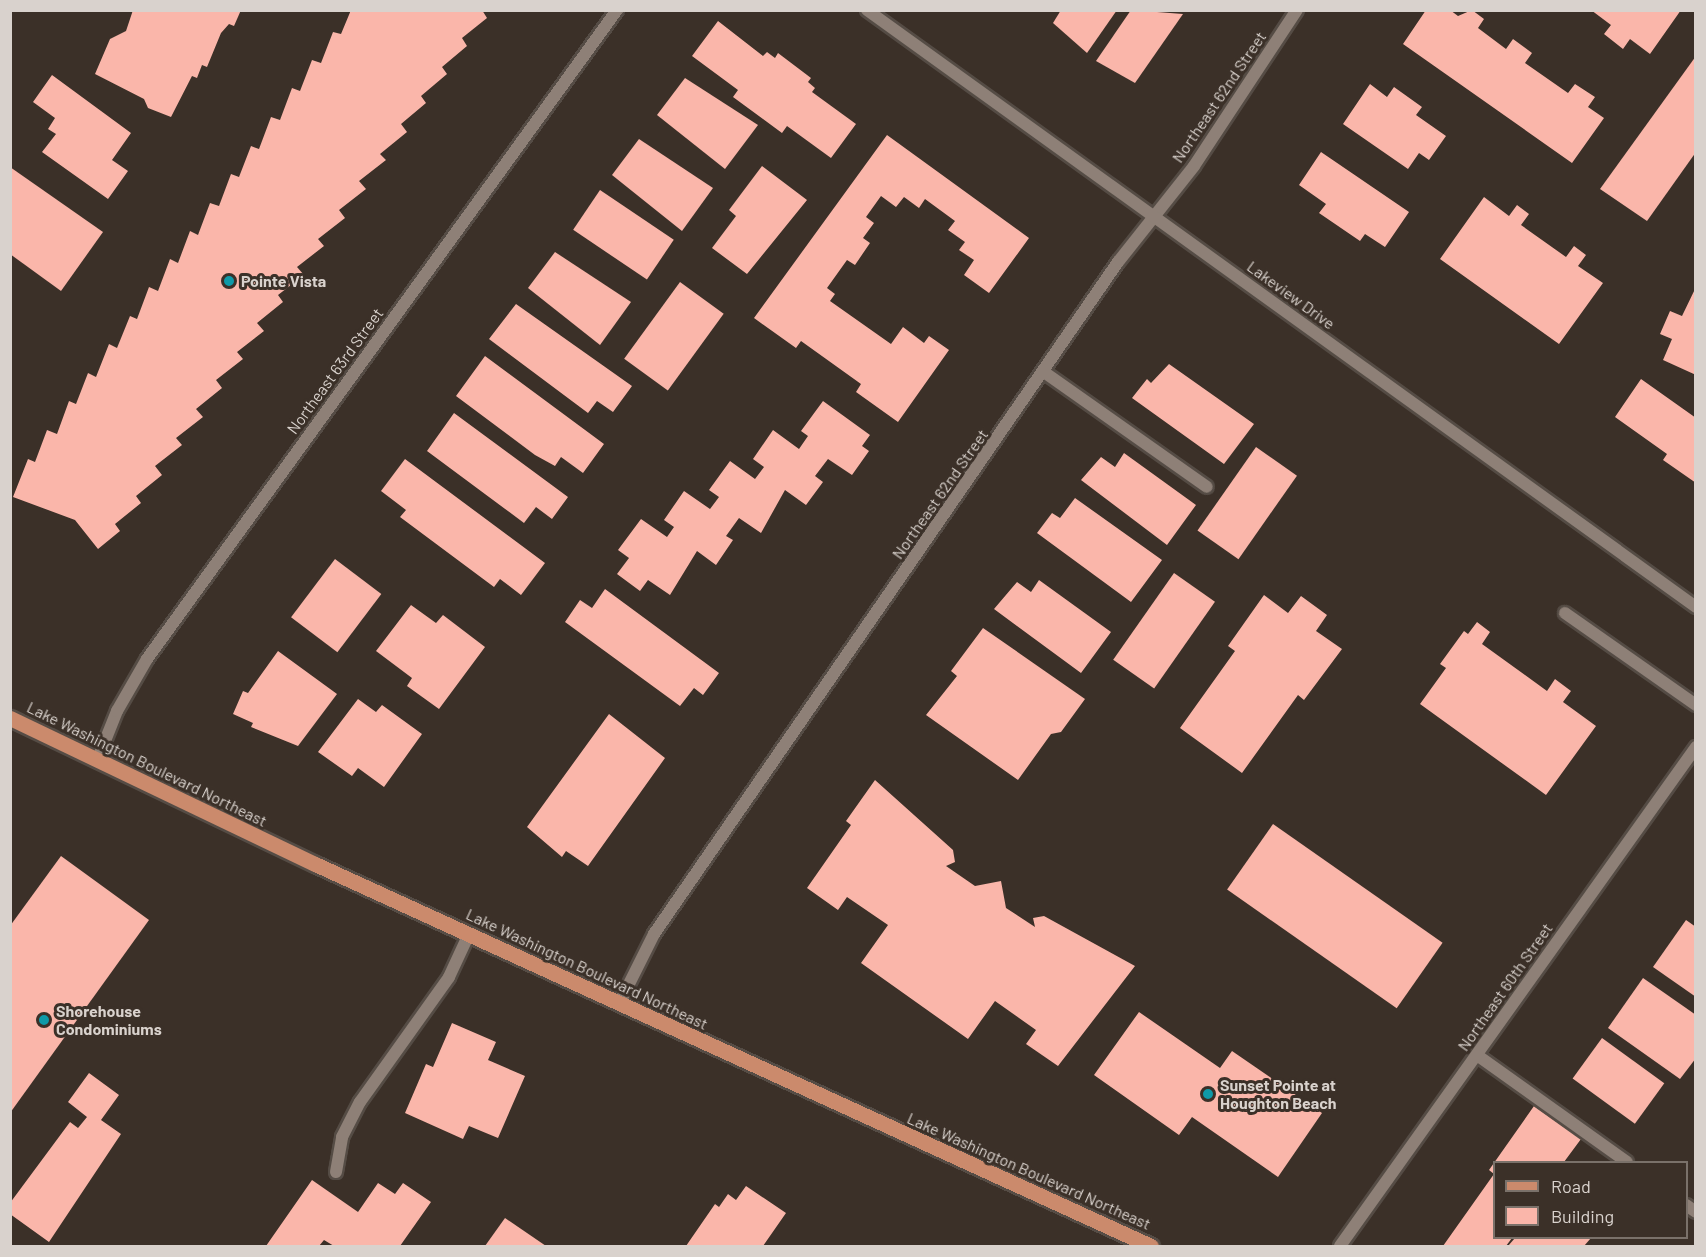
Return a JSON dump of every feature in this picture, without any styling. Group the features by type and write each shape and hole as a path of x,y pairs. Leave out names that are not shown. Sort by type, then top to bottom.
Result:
{"main road":[{"name":"Lake Washington Boulevard Northeast","path":"11,720 469,934 1151,1246"}],"street":[{"name":"Northeast 63rd Street","path":"97,761 117,711 147,659 617,10"},
{"name":"Northeast 62nd Street","path":"620,1002 654,934 1044,372 1153,218 1194,166 1296,10"},
{"name":"Lakeview Drive","path":"871,12 1153,218 1695,607"},
{"path":"1044,372 1207,487"},
{"path":"1565,614 1695,705"},
{"name":"Northeast 60th Street","path":"1340,1246 1695,747"},
{"path":"336,1172 342,1137 360,1101 449,977 469,934"},
{"path":"1477,1055 1627,1161"}],"building":[{"path":"133,10 241,10 234,26 229,24 221,33 207,67 202,65 197,78 192,76 171,117 148,108 144,99 95,74 110,39 126,31"},
{"name":"Pointe Vista","path":"351,10 482,10 487,18 462,38 467,46 442,67 447,74 421,96 426,103 401,124 407,132 380,154 386,160 359,181 366,189 339,210 345,218 318,239 324,246 297,267 304,275 278,295 283,302 257,323 264,331 237,352 243,359 216,380 222,388 196,409 203,417 176,438 182,445 155,466 162,475 136,496 141,503 115,524 120,531 98,549 75,520 13,497 28,459 35,462 47,430 57,434 69,401 76,404 88,373 96,377 109,344 117,348 130,316 137,319 149,287 158,291 170,259 178,263 190,231 198,235 210,203 219,206 231,174 239,177 251,146 259,149 271,117 280,120 292,88 300,91 312,60 321,63 333,32 341,34"},
{"path":"1061,10 1117,10 1087,53 1053,23"},
{"path":"1131,10 1183,14 1135,83 1096,61"},
{"path":"1426,10 1450,10 1458,16 1472,10 1484,19 1478,28 1506,49 1513,39 1532,53 1525,63 1568,93 1575,84 1595,97 1588,107 1604,118 1572,163 1403,44"},
{"path":"1591,10 1681,10 1650,54 1630,39 1623,49 1604,34 1611,25"},
{"path":"718,21 763,56 767,52 775,58 778,53 811,78 808,82 815,88 812,92 856,124 831,158 787,126 782,133 733,97 738,90 692,56"},
{"path":"1696,56 1696,152 1647,221 1600,189"},
{"path":"52,75 131,133 112,160 128,171 108,199 42,152 56,134 48,129 55,118 33,102"},
{"path":"685,78 758,125 725,169 657,115"},
{"path":"1370,84 1387,97 1394,87 1422,107 1416,115 1446,136 1429,160 1419,153 1408,169 1343,124"},
{"path":"887,135 1029,238 989,293 964,275 974,260 959,250 965,242 948,230 955,221 925,199 919,208 904,197 896,207 881,196 866,217 874,223 863,238 870,243 855,265 847,260 827,288 835,294 830,301 891,344 903,327 924,343 929,336 949,350 898,422 856,392 861,384 801,341 796,348 754,318"},
{"path":"639,139 713,188 682,231 612,175"},
{"path":"1321,152 1409,212 1385,247 1365,234 1360,241 1319,213 1326,204 1299,185"},
{"path":"762,166 807,200 747,274 712,248 736,216 729,210"},
{"path":"10,167 103,232 61,291 10,254"},
{"path":"600,190 674,240 647,280 573,230"},
{"path":"1484,197 1509,216 1517,205 1529,214 1521,225 1566,257 1574,246 1586,255 1578,266 1603,283 1559,344 1440,259"},
{"path":"555,252 631,302 600,345 528,288"},
{"path":"680,282 724,314 668,391 624,359"},
{"path":"1696,287 1696,375 1663,360 1672,339 1660,334 1670,311 1682,316"},
{"path":"516,304 632,386 613,412 597,401 588,413 489,339"},
{"path":"485,356 604,444 583,473 561,457 555,466 535,455 456,396"},
{"path":"1169,364 1254,424 1224,464 1132,398 1147,379 1151,383"},
{"path":"1641,379 1696,418 1696,483 1663,460 1667,454 1615,417"},
{"path":"823,401 870,435 862,446 869,451 852,475 828,459 815,476 823,482 806,505 785,490 761,533 739,518 726,536 733,540 716,565 697,551 670,595 648,580 640,591 617,574 629,558 618,550 641,519 667,537 674,527 664,520 684,491 710,509 719,497 709,490 730,461 755,479 764,467 753,459 773,430 799,449 808,436 801,431"},
{"path":"454,413 568,497 552,519 536,507 524,523 427,451"},
{"path":"1256,447 1297,476 1238,559 1197,531"},
{"path":"1124,453 1196,505 1167,545 1081,480 1101,457 1115,467"},
{"path":"405,459 545,563 521,595 500,579 494,587 400,517 406,510 381,491"},
{"path":"1075,498 1162,560 1131,602 1037,533 1052,513 1060,518"},
{"path":"335,559 381,594 337,652 291,617"},
{"path":"1174,573 1215,602 1154,689 1113,660"},
{"path":"1039,580 1111,632 1081,673 994,609 1017,582 1031,592"},
{"path":"605,589 719,673 703,695 694,688 680,706 565,622 580,600 592,608"},
{"path":"1264,595 1288,613 1301,596 1327,615 1316,631 1342,649 1304,700 1298,695 1242,773 1180,728 1235,651 1228,646"},
{"path":"411,605 436,623 443,615 485,647 439,709 407,686 412,678 376,651"},
{"path":"1477,622 1490,632 1482,644 1547,691 1555,679 1571,691 1563,702 1596,726 1546,795 1420,704 1446,668 1440,664 1464,631 1468,634"},
{"path":"983,628 1085,699 1061,732 1051,734 1018,780 926,715 957,676 951,671"},
{"path":"278,651 337,694 298,746 251,727 253,723 233,714 243,691 248,693"},
{"path":"358,699 376,712 382,705 422,734 384,787 358,768 352,776 318,752"},
{"path":"609,714 665,758 588,866 566,851 562,857 527,827"},
{"path":"875,780 953,850 955,862 946,866 975,886 1001,881 1006,908 1035,927 1033,918 1044,916 1135,966 1058,1066 1026,1044 1036,1030 995,1001 968,1039 861,963 888,925 847,897 838,910 807,888 851,825 846,821"},
{"path":"1273,824 1443,943 1397,1008 1227,890"},
{"name":"Shorehouse Condominiums","path":"61,856 149,920 10,1113 10,926"},
{"path":"1686,920 1696,927 1696,997 1653,967"},
{"path":"1643,978 1696,1015 1696,1058 1680,1079 1608,1028"},
{"name":"Sunset Pointe at Houghton Beach","path":"1139,1012 1220,1068 1232,1051 1322,1113 1278,1177 1192,1117 1179,1135 1094,1075"},
{"path":"452,1023 496,1042 488,1060 525,1076 498,1138 469,1126 463,1139 405,1113 426,1064 433,1067"},
{"path":"1602,1038 1664,1083 1635,1124 1573,1078"},
{"path":"89,1073 119,1095 101,1120 121,1134 49,1242 10,1214 10,1203 70,1122 78,1128 87,1117 68,1102"},
{"path":"1534,1106 1581,1139 1565,1161 1496,1161"},
{"path":"1493,1175 1493,1239 1511,1239 1506,1246 1443,1246"},
{"path":"312,1180 358,1212 378,1183 395,1194 403,1183 431,1202 400,1246 334,1246 324,1240 319,1246 266,1246"},
{"path":"746,1186 786,1213 763,1246 686,1246 715,1204 719,1207 728,1194 736,1200"},
{"path":"505,1218 546,1246 485,1246"},
{"path":"1514,1239 1590,1239 1584,1246 1508,1246"}],"place":[{"name":"Pointe Vista","path":"229,281"},
{"name":"Shorehouse Condominiums","path":"44,1020"},
{"name":"Sunset Pointe at Houghton Beach","path":"1208,1094"}]}
